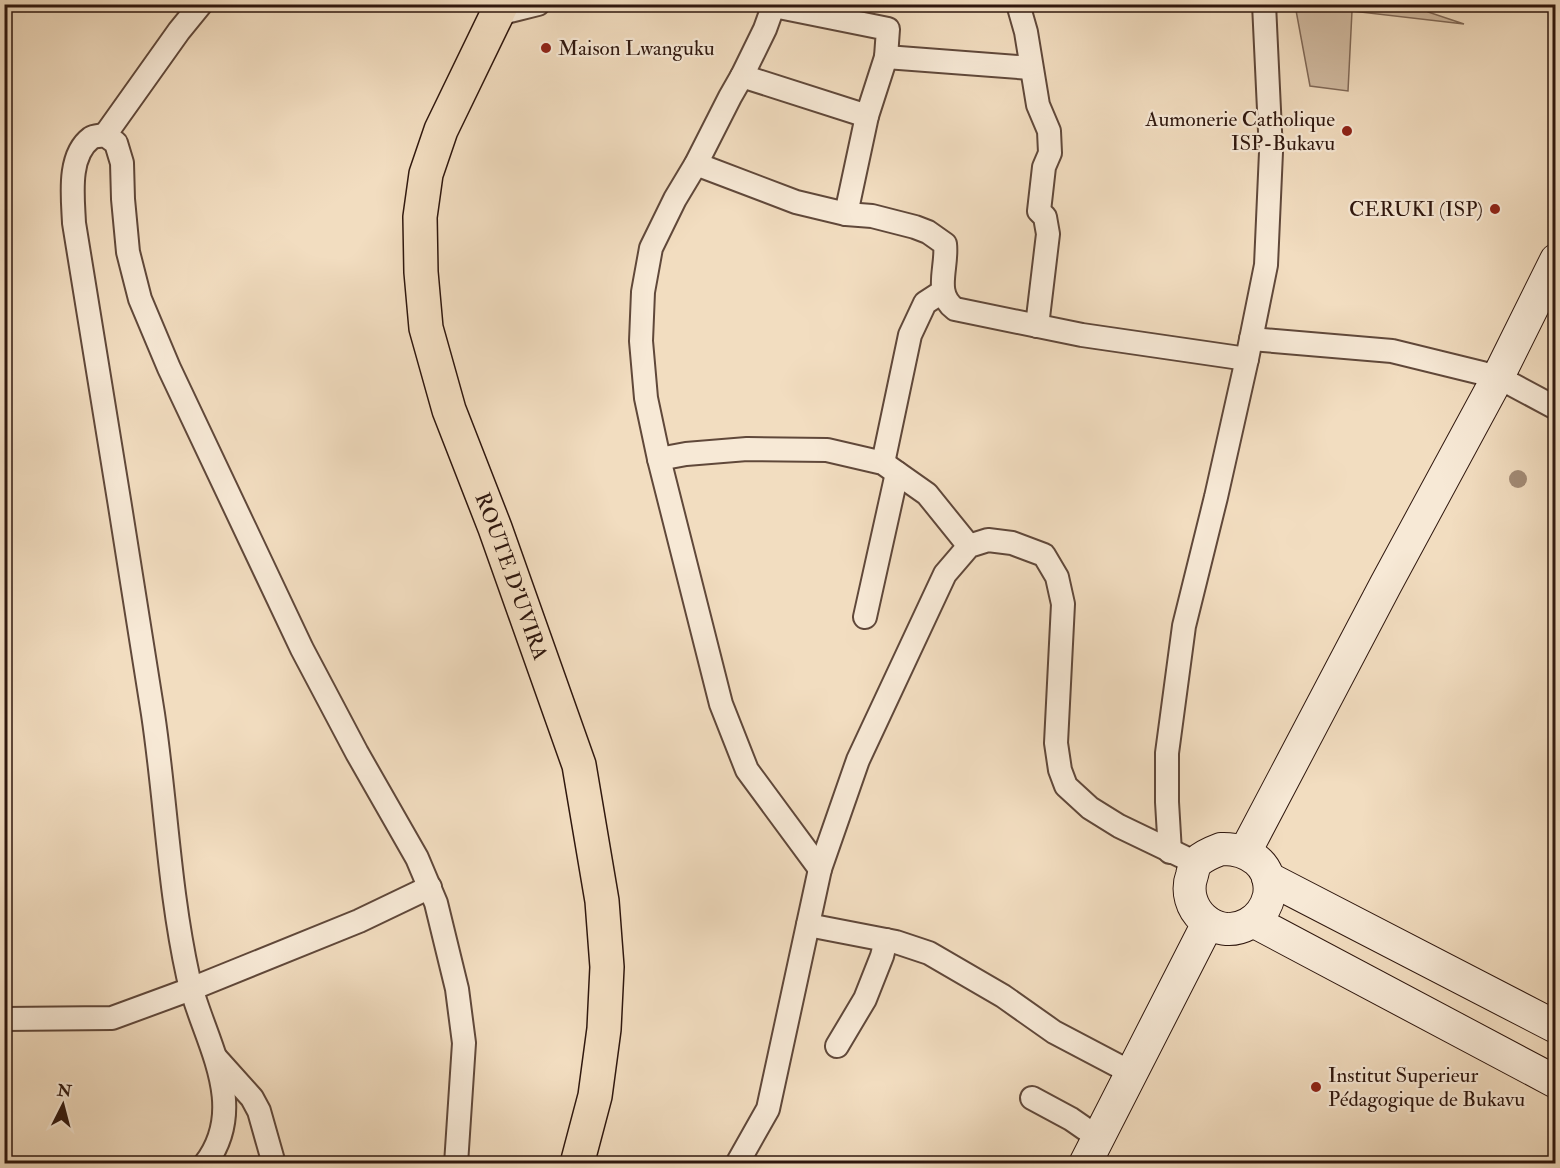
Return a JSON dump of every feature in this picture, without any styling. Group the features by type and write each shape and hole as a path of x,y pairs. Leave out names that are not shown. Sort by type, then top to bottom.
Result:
{"main road":[{"name":"ROUTE D'UVIRA","path":"500,9 441,130 426,174 420,218 421,272 426,328 448,410 495,528 579,765 602,900 606,968 604,1029 595,1096 577,1164"}],"street":[{"path":"201,4 105,135 92,138 82,149 73,171 74,224 153,716 178,931 191,989 216,1058 225,1098 223,1131 205,1164"},
{"path":"500,9 538,4"},
{"path":"1018,4 1026,32 1038,105 1049,131 1050,153 1044,167 1039,211 1045,217 1048,234 1037,326"},
{"path":"737,1164 768,1109 820,869 858,760 945,574 969,546 988,540 1012,543 1044,555 1057,577 1063,604 1056,743 1060,770 1066,786 1090,807 1119,826 1183,857 1221,849 1234,849 1256,858 1268,878 1270,890 1267,902 1262,912 1243,927 1219,928 1208,923 1199,915 1192,905 1183,857 1167,802 1167,753 1184,626 1250,349 1266,265 1271,152 1264,4"},
{"path":"820,869 747,770 721,704 659,459 646,398 641,341 643,292 651,248 742,76 774,5 888,30 886,57 867,116 846,214"},
{"path":"886,57 1031,68"},
{"path":"742,76 867,116"},
{"path":"105,135 116,143 122,163 123,199 129,252 141,299 170,368 302,650 417,858 436,903 457,989 464,1043 456,1164"},
{"path":"696,164 796,202 846,214 872,216 928,232 945,244 942,292 947,303 955,309 1168,349 1392,351 1498,377 1556,408"},
{"path":"1245,852 1498,377 1556,260"},
{"path":"865,617 910,335 925,303 942,292"},
{"path":"659,459 686,454 747,449 827,450 890,468 927,494 969,546"},
{"path":"1268,878 1556,1027"},
{"path":"4,1019 112,1018 191,989 359,921 429,887"},
{"path":"1253,921 1556,1082"},
{"path":"1091,1150 1208,923"},
{"path":"808,925 886,940 929,953 1003,996 1054,1032 1130,1072"},
{"path":"837,1046 865,999 886,940"},
{"path":"216,1058 252,1098 274,1164"},
{"path":"1032,1098 1071,1119 1091,1150"}],"shaded area":[{"path":"1295,5 1428,5 1428,12 1464,24 1352,11 1348,91 1310,86"}],"place":[{"name":"Maison Lwanguku","path":"546,48"},
{"name":"Aumonerie Catholique ISP-Bukavu","path":"1347,131"},
{"name":"CERUKI (ISP)","path":"1495,209"},
{"name":"Institut Superieur Pédagogique de Bukavu","path":"1316,1087"}]}
